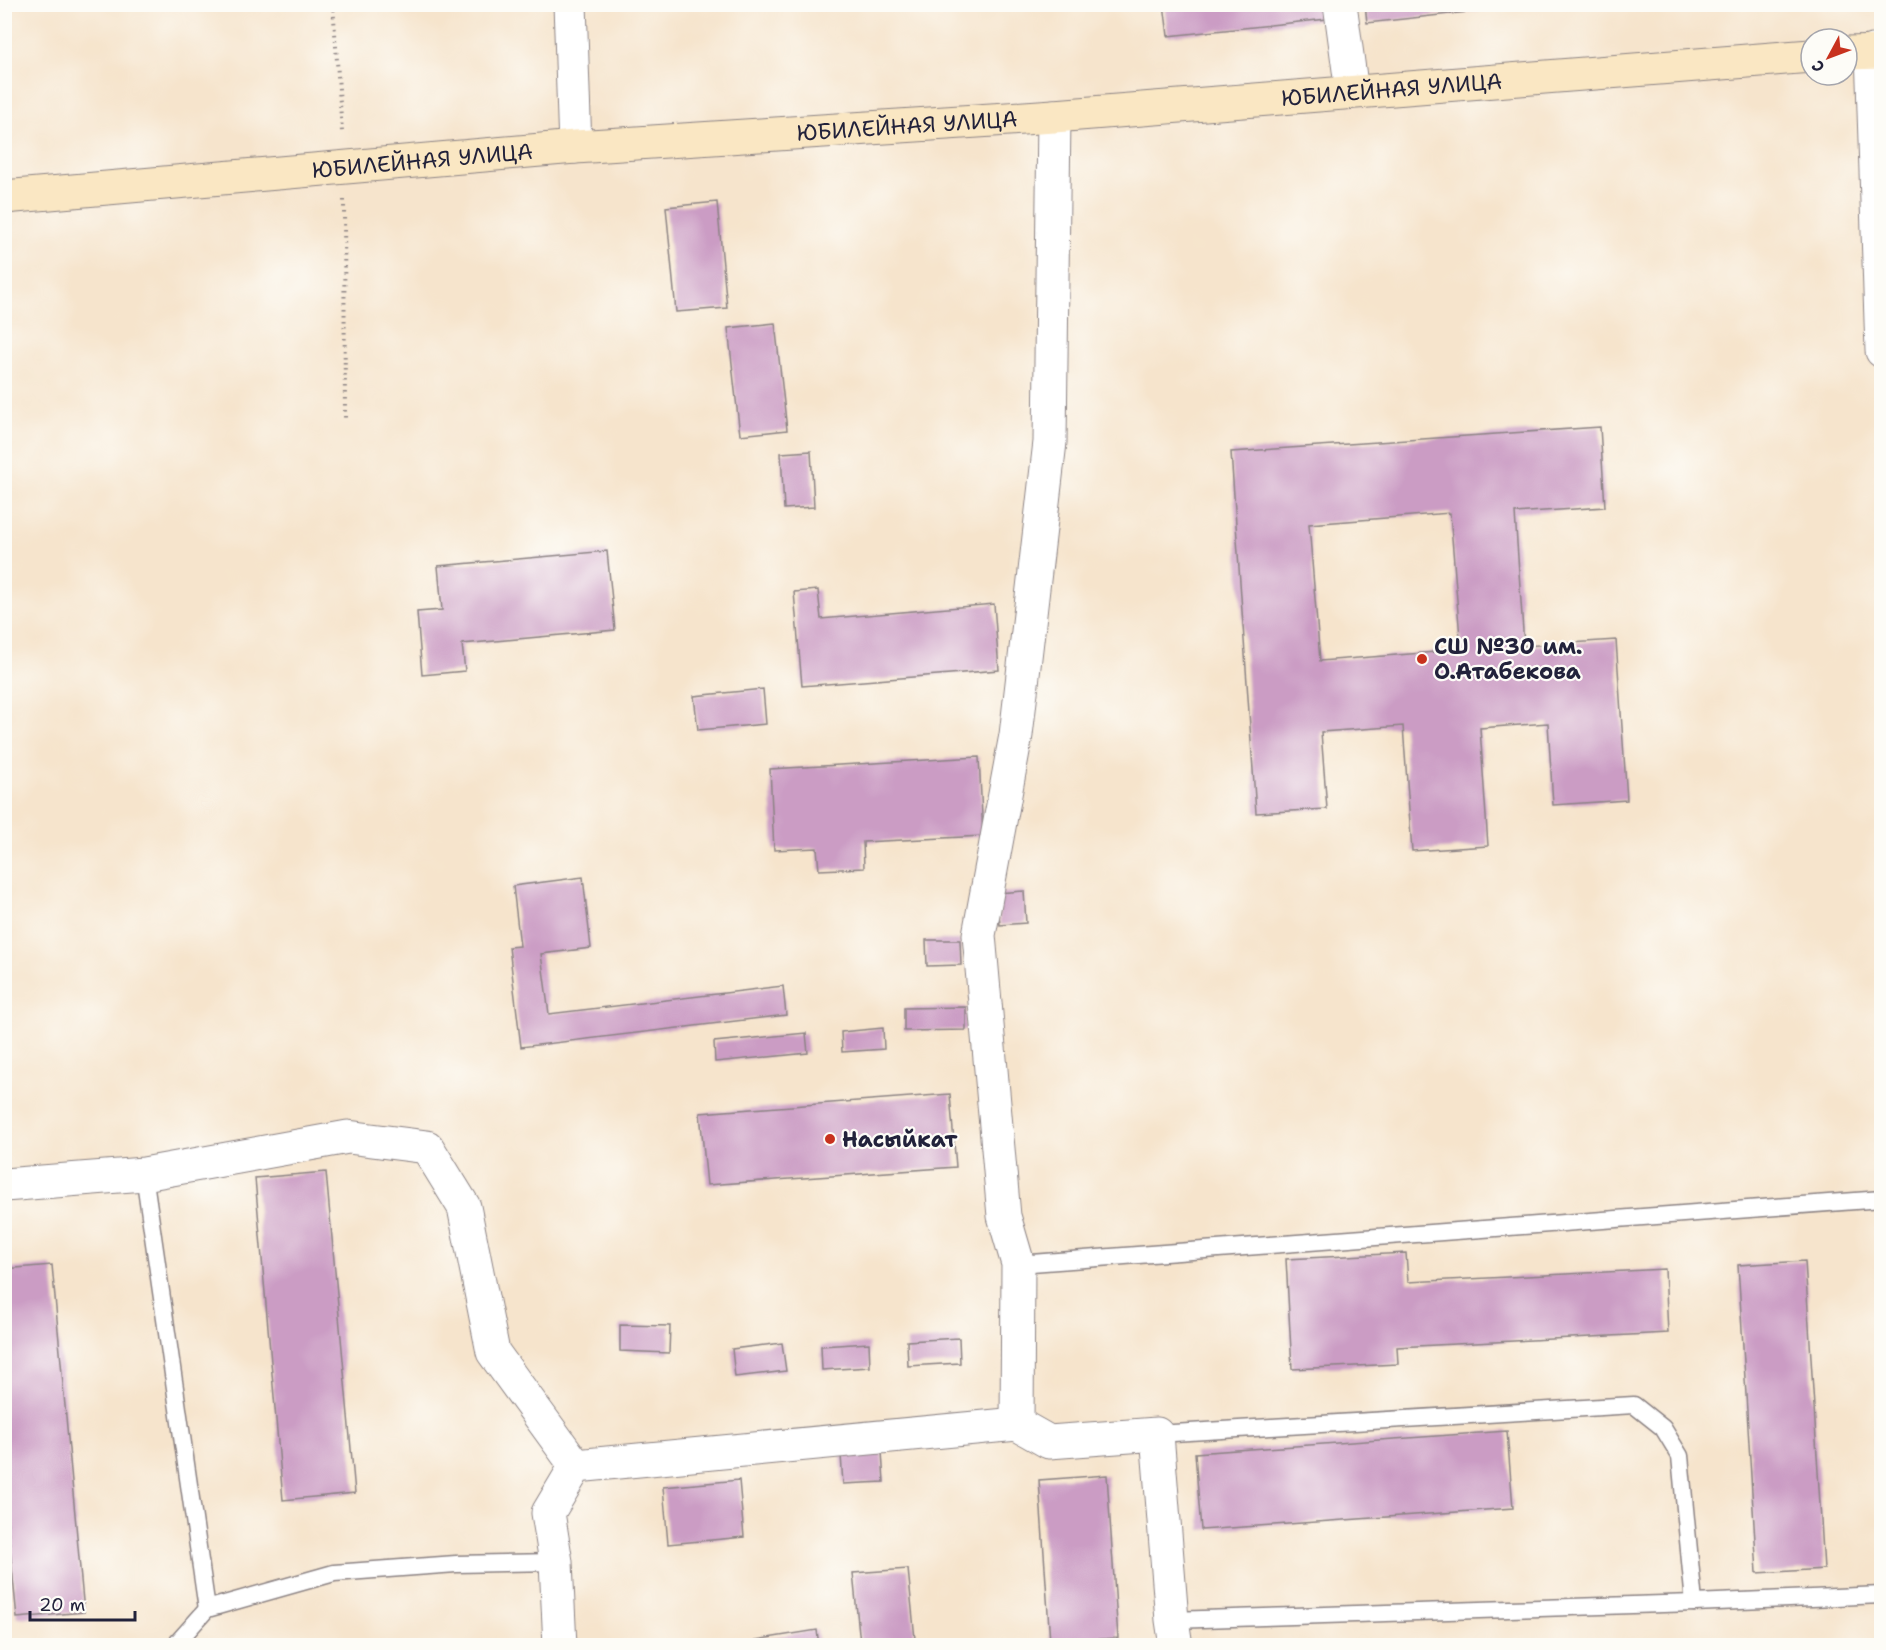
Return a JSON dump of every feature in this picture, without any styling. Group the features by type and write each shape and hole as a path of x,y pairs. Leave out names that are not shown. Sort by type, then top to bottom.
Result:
{"main road":[{"name":"ЮБИЛЕЙНАЯ УЛИЦА","path":"4,197 575,147 1054,116 1799,57"}],"street":[{"path":"570,4 575,147"},
{"path":"1340,4 1352,92"},
{"path":"1867,52 1881,351"},
{"path":"1017,1424 1018,1264 1004,1216 979,935 1016,735 1050,442 1054,116"},
{"path":"4,1185 144,1174 348,1137 427,1147 464,1207 493,1352 576,1466"},
{"path":"576,1466 1017,1424 1049,1442 1157,1434 1174,1633"},
{"path":"560,1646 556,1562 548,1513 576,1466"}],"lane":[{"path":"144,1174 207,1609"},
{"path":"1018,1264 1881,1199"},
{"path":"1157,1434 1634,1405 1663,1428 1680,1456 1694,1603"},
{"path":"174,1646 207,1609 334,1573 456,1564 556,1562"},
{"path":"1174,1633 1881,1594"}],"path":[{"path":"333,4 344,167 345,418"}],"building":[{"path":"1164,4 1325,4 1327,19 1168,36"},
{"path":"1365,4 1523,4 1523,6 1367,23"},
{"path":"717,202 727,308 676,312 666,207"},
{"path":"775,323 787,430 740,435 728,328"},
{"path":"1600,427 1605,507 1515,513 1524,646 1616,640 1627,800 1553,805 1548,723 1480,728 1488,846 1412,851 1403,726 1321,732 1327,809 1256,813 1231,452","holes":["1450,513 1461,650 1320,661 1309,524"]},
{"path":"811,451 814,507 784,509 781,453"},
{"path":"607,551 615,630 462,644 465,671 422,675 417,612 442,610 438,566"},
{"path":"818,590 821,619 994,604 999,670 802,686 794,592"},
{"path":"763,689 766,724 698,730 694,696"},
{"path":"979,757 983,836 863,842 864,868 819,870 817,848 774,850 770,769"},
{"path":"583,877 591,948 541,954 549,1014 783,986 786,1015 521,1047 509,947 520,946 513,886"},
{"path":"1024,891 1026,923 1000,925 997,893"},
{"path":"926,940 960,940 961,965 927,966"},
{"path":"966,1007 966,1030 904,1031 904,1008"},
{"path":"883,1028 884,1049 842,1052 841,1032"},
{"path":"806,1033 808,1053 715,1062 714,1042"},
{"path":"950,1094 956,1167 707,1185 700,1113"},
{"path":"326,1172 355,1493 283,1500 255,1178"},
{"path":"1406,1253 1408,1282 1665,1269 1668,1333 1397,1347 1398,1364 1292,1369 1286,1259"},
{"path":"1805,1261 1824,1569 1757,1573 1738,1265"},
{"path":"52,1265 84,1612 17,1618 4,1488 4,1269"},
{"path":"620,1325 670,1326 669,1353 620,1351"},
{"path":"959,1338 960,1363 908,1366 907,1341"},
{"path":"782,1343 786,1371 735,1377 732,1349"},
{"path":"869,1343 870,1367 822,1370 821,1346"},
{"path":"1507,1431 1513,1508 1201,1530 1195,1453"},
{"path":"882,1452 884,1482 843,1484 841,1455"},
{"path":"1107,1475 1118,1638 1050,1642 1039,1480"},
{"path":"739,1480 744,1537 668,1544 663,1487"},
{"path":"908,1569 915,1639 860,1643 853,1573"},
{"path":"817,1630 819,1646 756,1646 755,1640"}],"place":[{"name":"СШ №30 им. О.Атабекова","path":"1422,659"},
{"name":"Насыйкат","path":"830,1139"}]}
